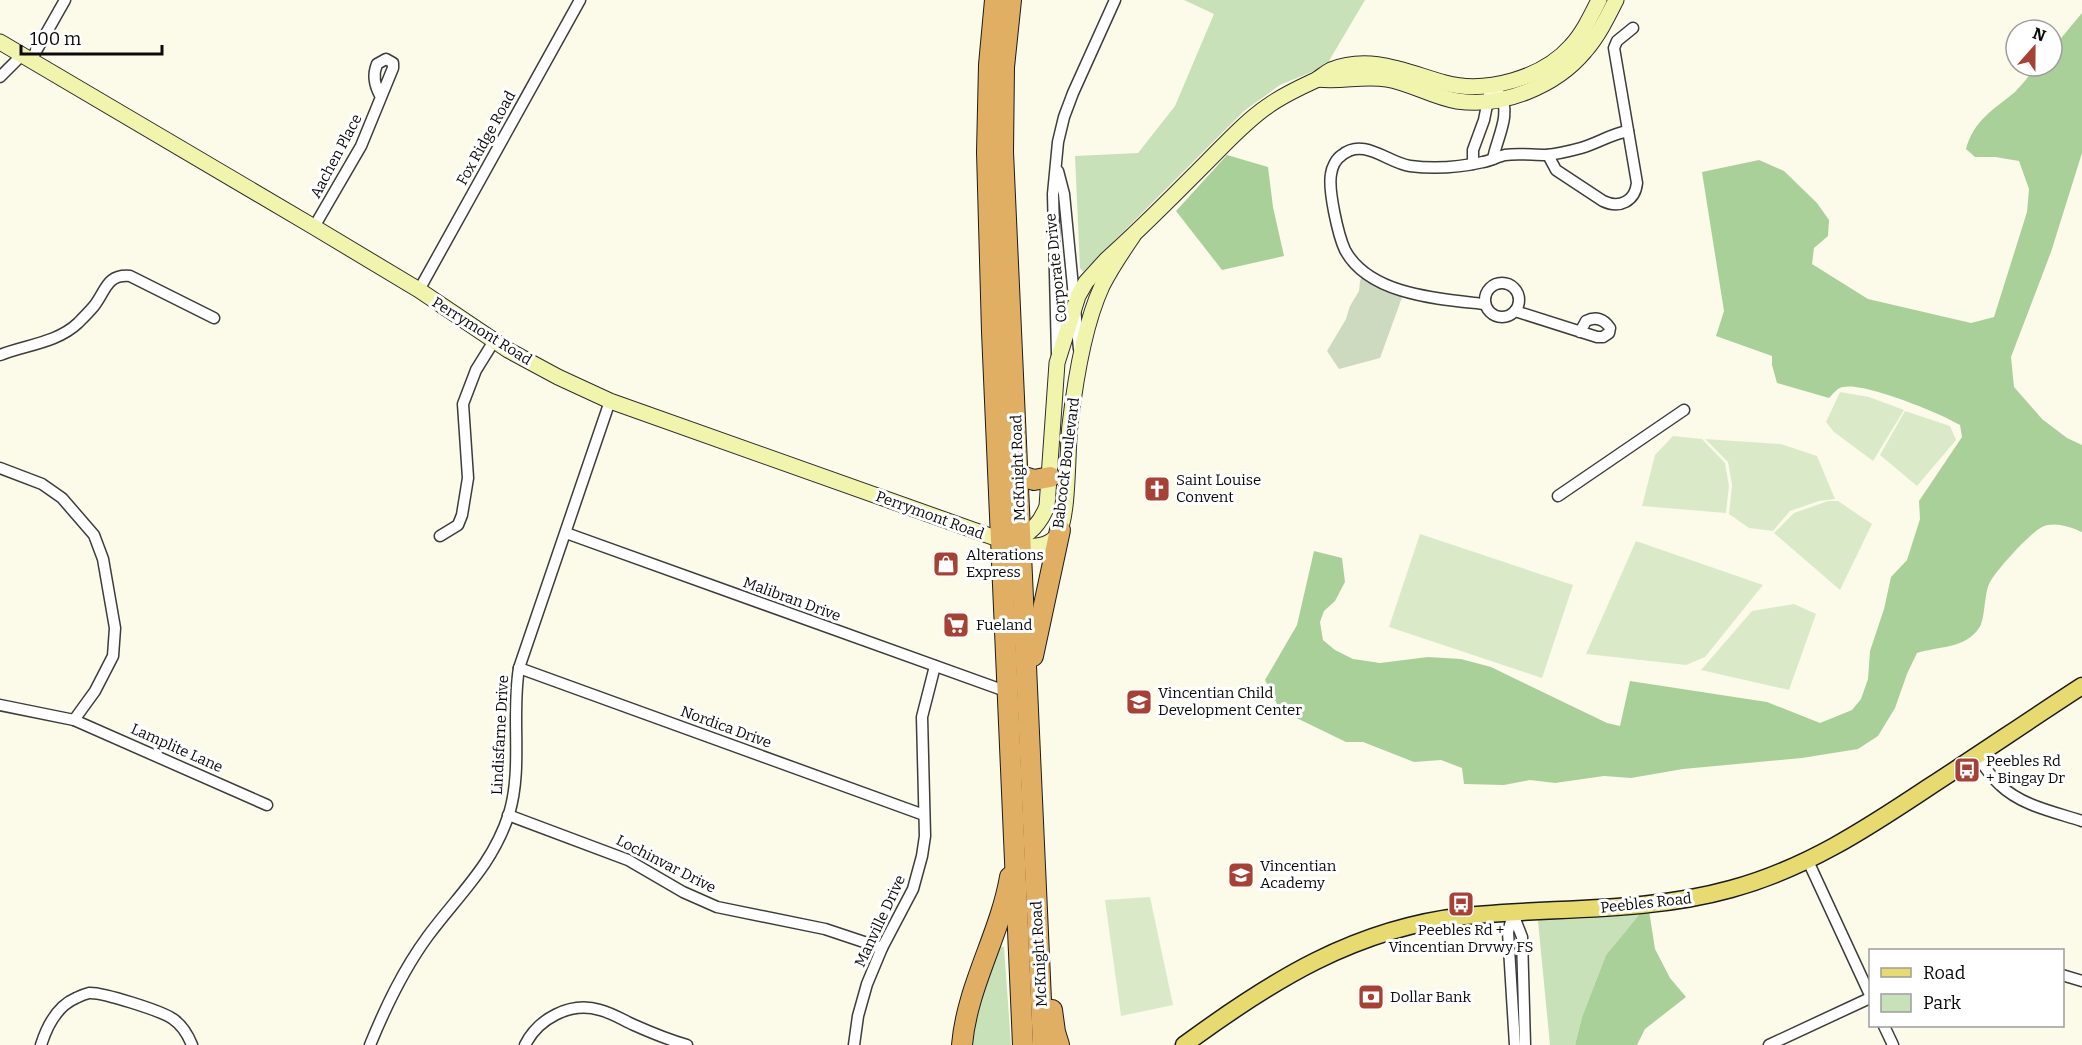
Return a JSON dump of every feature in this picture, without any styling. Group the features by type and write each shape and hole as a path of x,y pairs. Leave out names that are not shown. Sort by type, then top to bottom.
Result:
{"highway":[{"name":"McKnight Road","path":"995,0 987,93 987,152 1027,685 1043,1045"},
{"name":"McKnight Road","path":"1011,0 1004,76 1003,152 1018,475 1008,692 1023,1045"},
{"path":"1018,475 1034,480 1050,477"},
{"path":"1027,685 1060,530"},
{"path":"962,1045 970,1001 1004,902 1015,848"},
{"path":"1036,887 1053,1023 1059,1045"}],"main road":[{"name":"Peebles Road","path":"1184,1045 1264,989 1306,964 1346,946 1412,926 1472,916 1658,904 1690,899 1757,882 1808,861 1857,834 2082,686"}],"street":[{"path":"0,77 26,58 64,0"},
{"name":"Fox Ridge Road","path":"419,291 580,0"},
{"name":"Corporate Drive","path":"1057,363 1053,195 1058,142 1073,93 1115,0"},
{"name":"Babcock Boulevard","path":"1015,542 1037,524 1045,513 1050,477 1057,363 1074,304 1091,275 1258,114 1284,95 1318,79 1329,71 1342,67 1368,64 1395,67 1449,84 1471,86 1491,85 1533,72 1564,53 1580,35 1599,0"},
{"name":"Babcock Boulevard","path":"1318,79 1331,81 1377,77 1456,101 1495,100 1523,93 1552,80 1570,67 1592,42 1616,0"},
{"path":"1548,155 1560,173 1609,204 1622,204 1633,197 1637,183 1614,48 1617,41 1634,27"},
{"name":"Perrymont Road","path":"0,42 314,227 419,291 494,341 558,377 610,401 1015,542"},
{"path":"1491,85 1495,100 1504,112 1493,159"},
{"name":"Aachen Place","path":"314,227 361,146 381,97"},
{"path":"1473,164 1473,152 1484,120 1495,100"},
{"path":"1484,304 1404,292 1377,280 1360,268 1348,254 1340,238 1330,180 1332,170 1339,158 1346,152 1357,149 1368,150 1411,166 1440,167 1473,164 1506,155 1548,155 1583,148 1612,134 1628,131"},
{"name":"Corporate Drive","path":"1057,168 1064,194 1079,347 1078,365"},
{"name":"Babcock Boulevard","path":"1015,542 1047,544 1053,541 1060,530 1078,365 1099,294 1133,236"},
{"path":"0,355 64,333 76,326 94,307 110,280 123,276 130,276 214,318"},
{"path":"1493,284 1510,284 1518,292 1519,304 1515,311 1508,316 1491,314 1484,304 1485,292 1493,284"},
{"path":"1515,311 1580,332"},
{"path":"440,536 458,525 462,515 468,478 463,404 476,370 494,341"},
{"name":"Lindisfarne Drive","path":"370,1045 400,979 428,936 480,873 508,815 516,760 515,700 519,668 610,401"},
{"path":"1558,496 1684,410"},
{"path":"0,468 42,484 62,498 94,535 103,559 115,628 113,656 95,691 74,720"},
{"name":"Malibran Drive","path":"566,533 1008,692"},
{"name":"Manville Drive","path":"854,1045 858,1016 867,984 917,877 924,846 922,717 935,666"},
{"name":"Nordica Drive","path":"519,668 924,815"},
{"name":"Lamplite Lane","path":"0,705 74,720 267,805"},
{"path":"1977,756 2000,785 2015,796 2042,808 2082,821"},
{"name":"Lochinvar Drive","path":"508,815 628,860 683,892 717,907 743,914 825,928 882,948"},
{"path":"1808,861 1869,994"},
{"path":"1513,914 1508,932 1515,1045"},
{"path":"1513,914 1522,937 1525,1045"},
{"path":"2064,976 2082,981"},
{"path":"41,1045 45,1033 61,1008 75,998 89,993 107,996 167,1015 179,1024 192,1045"},
{"path":"1769,1045 1869,996"},
{"path":"525,1045 532,1032 548,1018 566,1011 586,1008 601,1010 652,1033 687,1045"},
{"path":"1884,1027 1893,1045"}],"green space":[{"path":"1184,0 1365,0 1326,66 1280,85 1244,111 1083,272 1080,268 1075,156 1138,153 1175,106 1214,14"},
{"path":"2082,13 2082,153 2051,252 2011,357 2014,387 2042,419 2067,438 2082,445 2082,532 2062,525 2047,525 2022,544 1998,570 1989,584 1981,625 1973,635 1951,646 1917,653 1895,708 1878,736 1858,749 1802,758 1683,769 1631,778 1604,776 1555,783 1530,780 1504,785 1464,784 1462,768 1441,760 1414,762 1363,742 1346,742 1280,710 1265,680 1297,625 1314,551 1342,558 1345,582 1335,601 1324,611 1320,622 1323,640 1335,650 1353,659 1380,663 1428,657 1461,659 1491,667 1607,723 1620,726 1630,681 1767,702 1820,723 1852,710 1861,699 1868,679 1870,651 1884,609 1891,577 1907,560 1920,519 1919,501 1962,437 1960,425 1920,406 1867,389 1843,387 1829,398 1777,383 1772,356 1716,336 1724,311 1702,172 1759,160 1784,171 1817,203 1829,220 1828,236 1814,248 1812,264 1868,299 1971,323 1994,317 2027,212 2029,189 2019,161 1995,157 1975,157 1966,149 1979,123 2015,92 2027,78 2064,78 2064,35"},
{"path":"1227,155 1268,167 1273,207 1284,256 1222,270 1176,211"},
{"path":"1364,271 1404,292 1380,358 1339,369 1327,351 1359,291"},
{"path":"1840,392 1869,397 1904,410 1873,461 1834,432 1826,422"},
{"path":"1905,411 1950,426 1956,440 1917,486 1880,455"},
{"path":"1673,436 1702,439 1725,463 1729,486 1726,513 1642,506 1655,455"},
{"path":"1705,439 1781,444 1817,456 1835,499 1819,501 1790,511 1773,531 1749,528 1729,514 1732,485 1728,462"},
{"path":"1828,501 1838,501 1872,524 1840,590 1774,533 1794,513"},
{"path":"1420,534 1573,585 1542,678 1389,627"},
{"path":"1636,541 1763,585 1705,657 1686,665 1586,654"},
{"path":"1794,604 1816,614 1789,690 1701,670 1752,611"},
{"path":"1150,897 1173,1005 1121,1016 1105,900"},
{"path":"1648,904 1606,955 1582,1017 1575,1045 1550,1045 1537,911"},
{"path":"1648,904 1655,949 1670,978 1686,997 1645,1029 1637,1045 1575,1045 1582,1017 1606,955"},
{"path":"995,946 1004,947 1011,1045 969,1045 972,1020"}],"place":[{"name":"Saint Louise Convent","path":"1157,489"},
{"name":"Alterations Express","path":"946,564"},
{"name":"Fueland","path":"956,625"},
{"name":"Vincentian Child Development Center","path":"1139,702"},
{"name":"Peebles Rd + Bingay Dr","path":"1967,770"},
{"name":"Vincentian Academy","path":"1241,875"},
{"name":"Peebles Rd + Vincentian Drvwy FS","path":"1461,904"},
{"name":"Dollar Bank","path":"1371,997"}]}
